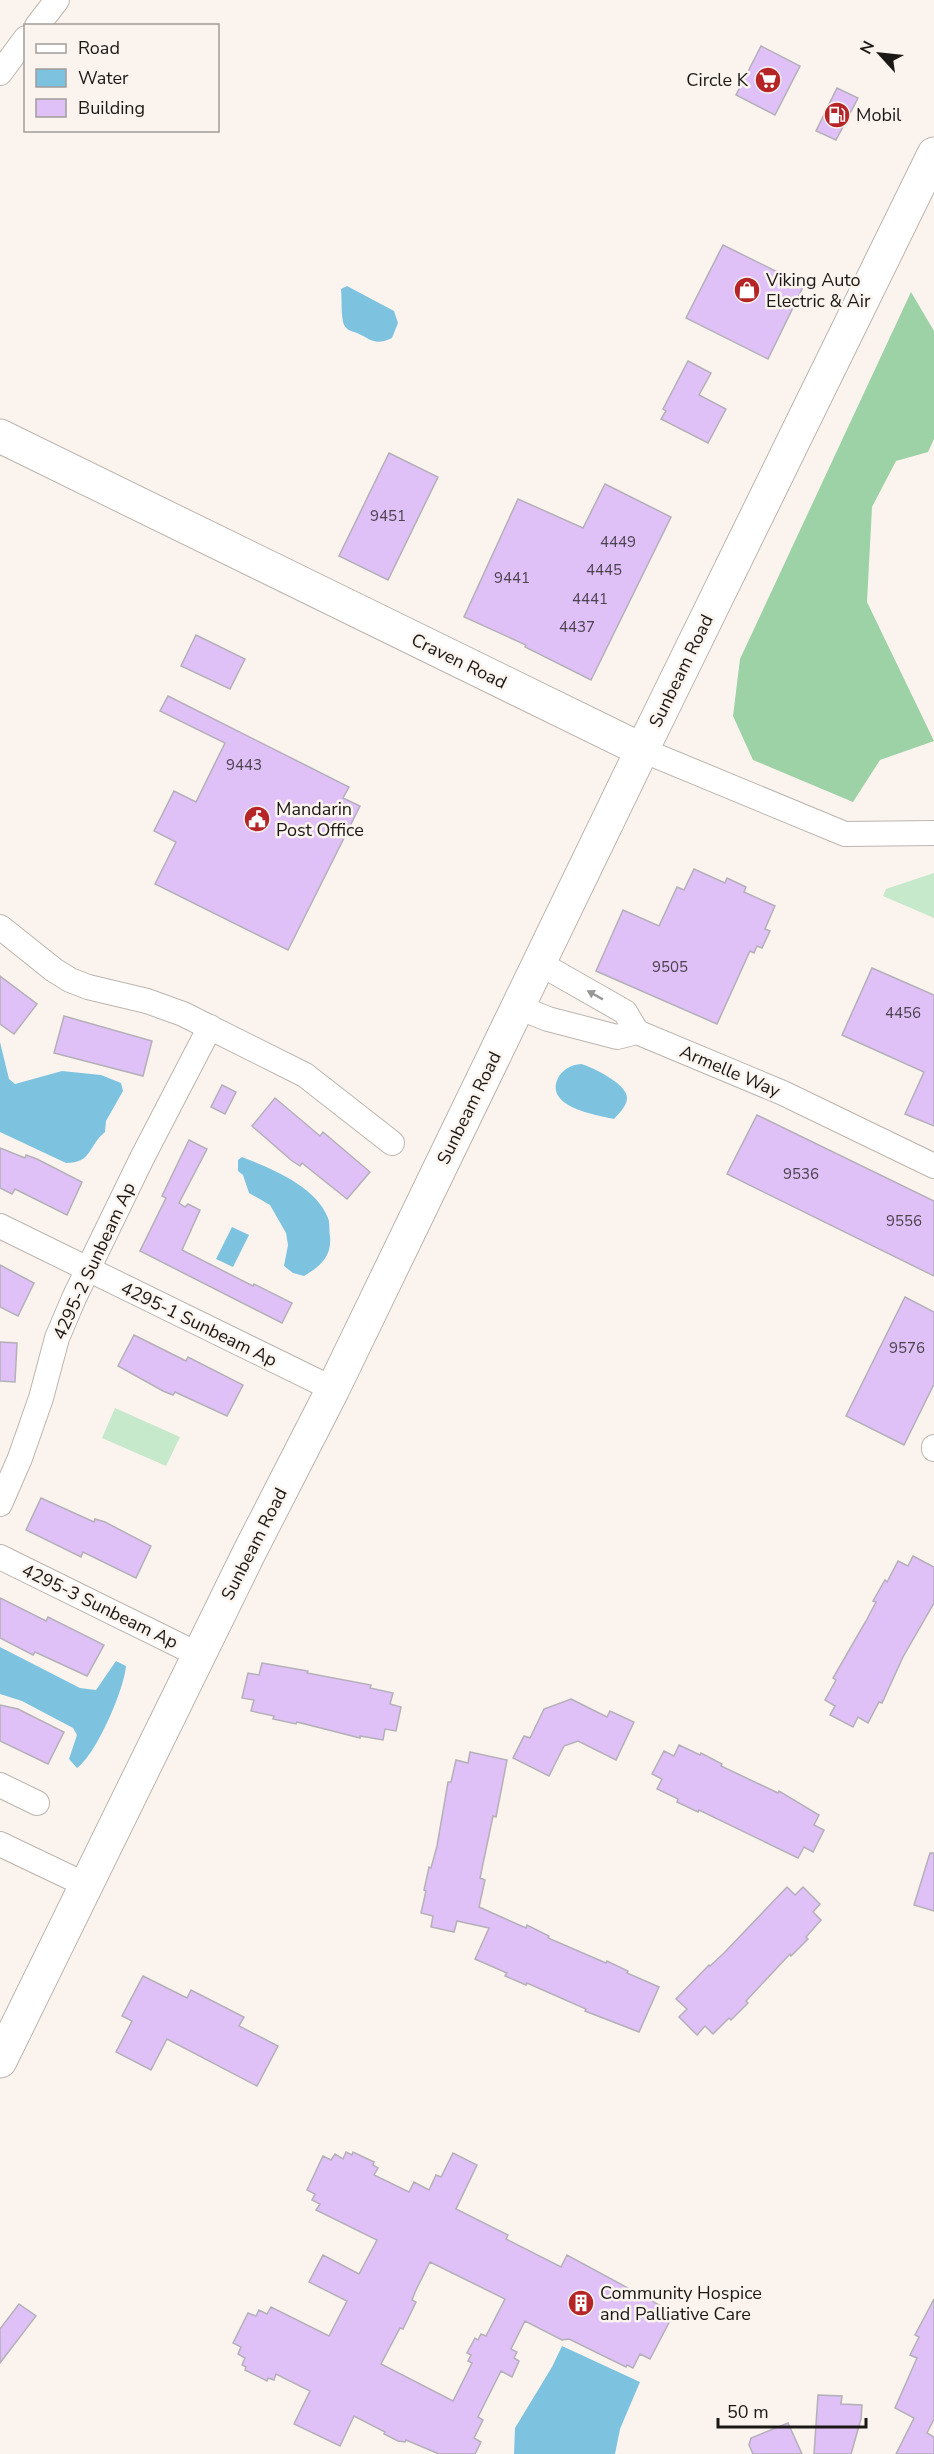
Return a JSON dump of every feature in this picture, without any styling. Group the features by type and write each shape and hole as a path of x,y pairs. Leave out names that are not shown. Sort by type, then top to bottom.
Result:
{"street":[{"path":"39,24 57,0"},
{"path":"0,73 24,41"},
{"name":"Sunbeam Road","path":"0,2061 333,1389 934,154"},
{"name":"Craven Road","path":"0,436 642,750 845,834 934,832"},
{"path":"0,927 70,980 88,987 147,1001 183,1014 305,1075 392,1143"},
{"path":"539,963 625,1012 637,1032"},
{"name":"Armelle Way","path":"518,1007 548,1019 617,1037 637,1032 783,1093 934,1166"},
{"name":"4295-2 Sunbeam Ap","path":"0,1504 10,1455 41,1398 57,1338 142,1158 210,1027"},
{"name":"4295-1 Sunbeam Ap","path":"0,1226 333,1389"},
{"name":"4295-3 Sunbeam Ap","path":"0,1557 200,1654"},
{"path":"0,1785 37,1803"},
{"path":"0,1844 86,1885"}],"green space":[{"path":"911,292 934,331 934,439 928,452 896,461 872,507 867,602 934,741 880,760 853,802 753,760 733,716 740,659"},
{"path":"934,873 934,918 883,896 886,889"},
{"path":"115,1408 180,1437 166,1466 102,1438"}],"water":[{"path":"347,286 394,311 398,323 392,338 381,342 374,341 345,327 342,318 341,289"},
{"path":"0,1042 9,1079 15,1084 62,1071 101,1075 121,1083 123,1091 106,1121 105,1132 81,1160 66,1163 0,1132"},
{"path":"581,1064 609,1077 626,1094 625,1105 614,1119 574,1108 558,1096 556,1088 562,1072"},
{"path":"242,1157 278,1173 303,1188 322,1207 328,1218 330,1243 327,1255 316,1268 304,1276 293,1273 284,1266 288,1245 286,1233 270,1205 249,1193 243,1175 238,1171 238,1160"},
{"path":"232,1227 249,1235 233,1267 216,1259"},
{"path":"0,1647 80,1688 96,1690 116,1661 126,1666 108,1721 92,1750 77,1768 69,1759 77,1735 73,1728 22,1701 0,1694"},
{"path":"562,2346 640,2382 620,2429 615,2454 514,2454 515,2428"}],"building":[{"name":"Circle K","path":"761,46 800,66 775,115 736,95"},
{"name":"Mobil","path":"837,88 858,98 836,140 816,131"},
{"path":"723,245 804,285 768,359 686,318"},
{"path":"688,361 711,373 699,395 726,409 708,443 661,419 666,411 663,409"},
{"path":"389,453 438,477 388,580 339,556"},
{"path":"605,484 671,517 591,680 525,647 526,645 464,617 518,499 583,528"},
{"path":"196,635 245,659 230,689 181,666"},
{"name":"Mandarin Post Office","path":"168,696 349,787 343,798 360,806 288,950 155,884 176,842 154,831 174,791 196,802 225,743 160,711"},
{"path":"694,869 725,883 727,878 746,887 744,892 775,906 765,929 770,931 762,948 757,946 754,953 750,951 717,1024 596,971 623,910 659,926 677,887 684,890"},
{"path":"872,968 934,995 934,1126 905,1114 924,1072 842,1035"},
{"path":"0,976 37,1004 14,1034 0,1024"},
{"path":"64,1016 152,1041 143,1076 54,1053"},
{"path":"222,1085 236,1092 225,1114 211,1107"},
{"path":"275,1098 320,1136 323,1132 370,1172 347,1199 302,1163 300,1166 291,1160 252,1126"},
{"path":"757,1115 934,1201 934,1276 727,1174"},
{"path":"189,1140 207,1149 179,1203 185,1207 188,1204 200,1210 182,1250 292,1303 282,1323 140,1251 166,1198 162,1196"},
{"path":"0,1148 25,1158 26,1155 37,1159 82,1182 67,1215 15,1189 12,1194 0,1188"},
{"path":"0,1265 34,1283 18,1316 0,1307"},
{"path":"905,1297 934,1312 934,1384 904,1445 846,1416"},
{"path":"134,1335 186,1361 188,1357 243,1385 227,1416 175,1392 173,1395 163,1391 118,1366"},
{"path":"0,1342 17,1343 15,1382 0,1381"},
{"path":"41,1498 94,1522 95,1519 105,1522 151,1546 136,1578 83,1552 81,1557 26,1530"},
{"path":"913,1556 934,1567 934,1603 903,1657 882,1703 879,1702 868,1723 858,1717 853,1727 830,1715 835,1706 825,1700 836,1680 833,1678 866,1621 876,1602 873,1601 885,1580 887,1582 898,1561 908,1566"},
{"path":"0,1598 46,1621 48,1617 104,1645 87,1676 35,1652 33,1655 0,1638"},
{"path":"262,1663 371,1685 370,1688 393,1693 390,1704 401,1707 396,1731 385,1729 383,1740 360,1736 360,1738 297,1722 296,1724 273,1719 274,1716 251,1711 254,1700 242,1698 248,1673 259,1675"},
{"path":"571,1699 607,1717 610,1711 634,1722 616,1760 578,1741 564,1746 549,1776 513,1758 524,1736 530,1738 544,1709"},
{"path":"0,1705 18,1709 64,1732 48,1764 0,1741"},
{"path":"679,1745 700,1755 701,1753 722,1764 721,1766 778,1793 779,1791 819,1815 814,1825 824,1830 813,1852 804,1847 798,1858 699,1810 698,1812 677,1802 678,1799 657,1789 662,1779 652,1774 664,1751 674,1756"},
{"path":"470,1752 507,1760 496,1817 493,1816 480,1878 485,1880 479,1907 526,1928 527,1925 549,1936 548,1938 606,1963 607,1961 659,1987 639,2032 585,2011 586,2009 527,1983 526,1985 505,1976 507,1973 475,1959 489,1928 457,1921 454,1932 431,1927 433,1916 421,1913 429,1867 431,1868 437,1846 448,1782 451,1782 456,1760 468,1763"},
{"path":"930,1853 934,1853 934,1911 914,1905"},
{"path":"787,1887 795,1895 803,1887 820,1904 813,1912 821,1920 806,1937 808,1939 791,1956 790,1954 731,2020 729,2018 713,2034 705,2026 697,2035 679,2017 687,2009 676,1999"},
{"path":"143,1976 187,1998 191,1990 244,2017 239,2026 278,2046 257,2086 167,2039 151,2070 116,2052 132,2021 122,2016"},
{"name":"Community Hospice and Palliative Care","path":"346,2152 352,2155 353,2152 374,2162 373,2165 378,2168 374,2175 409,2192 414,2182 429,2190 436,2175 441,2177 453,2153 477,2165 456,2209 508,2235 506,2239 561,2267 567,2255 674,2313 650,2359 640,2354 633,2368 627,2365 626,2367 569,2339 562,2340 525,2321 511,2349 517,2352 514,2358 519,2361 512,2377 501,2371 478,2417 483,2420 474,2438 481,2442 475,2454 439,2454 406,2440 405,2442 398,2441 354,2416 340,2446 294,2424 310,2391 276,2374 274,2380 268,2378 267,2381 245,2370 246,2367 242,2365 245,2358 238,2354 241,2347 233,2343 248,2313 256,2316 259,2310 267,2314 271,2307 329,2336 347,2301 309,2282 323,2255 359,2274 377,2240 316,2210 320,2204 312,2200 315,2194 307,2190 323,2156 331,2160 335,2154 343,2159","holes":["430,2262 505,2299 486,2336 481,2334 478,2340 475,2338 467,2353 471,2355 468,2361 472,2363 453,2401 381,2364 400,2328 403,2329 416,2302 412,2300"]},
{"path":"934,2299 934,2419 927,2433 934,2437 934,2454 896,2454 914,2418 895,2408 917,2358 910,2355 919,2337 915,2335"},
{"path":"19,2304 36,2316 0,2363 0,2329"},
{"path":"818,2395 842,2396 841,2404 862,2405 861,2419 851,2454 814,2454"},
{"path":"788,2423 802,2454 753,2454 749,2445 751,2438"}],"place":[{"name":"Circle K","path":"768,80"},
{"name":"Mobil","path":"837,115"},
{"name":"Viking Auto Electric & Air","path":"747,290"},
{"name":"Mandarin Post Office","path":"257,819"},
{"name":"Community Hospice and Palliative Care","path":"581,2303"}]}
